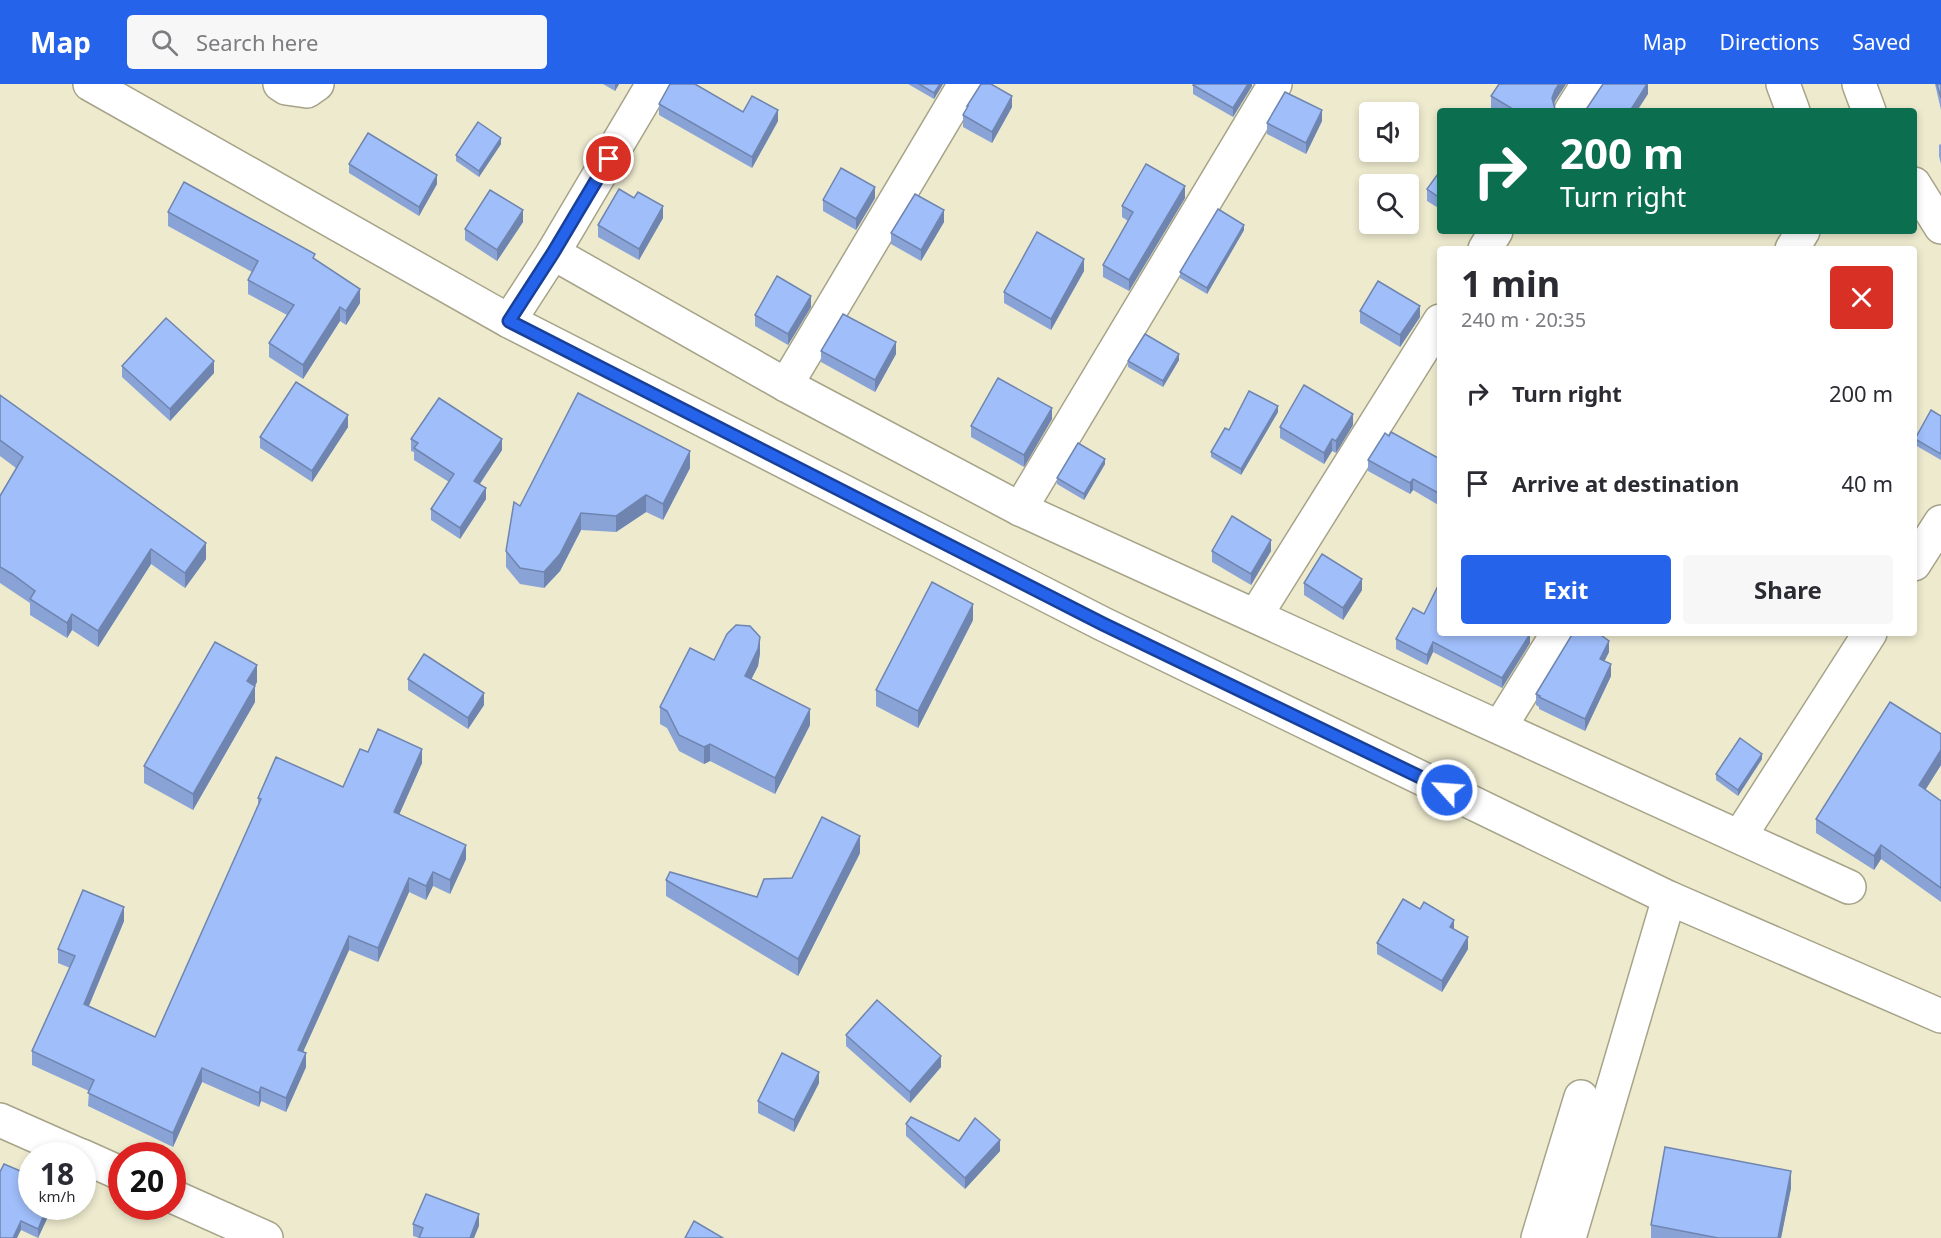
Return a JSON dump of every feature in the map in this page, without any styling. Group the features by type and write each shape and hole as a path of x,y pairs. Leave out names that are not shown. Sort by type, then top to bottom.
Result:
{"lane":[{"path":"90,84 509,321 1103,624 1669,898 1941,1016"},
{"path":"280,84 286,88 307,91 317,84"},
{"path":"509,321 553,253 653,84"},
{"path":"786,385 965,84"},
{"path":"1020,509 1275,84"},
{"path":"1573,108 1588,84"},
{"path":"1783,84 1792,108"},
{"path":"1859,84 1868,108"},
{"path":"1917,189 1941,226"},
{"path":"553,253 786,385 1020,509 1849,887"},
{"path":"1256,615 1437,326"},
{"path":"1917,559 1941,522"},
{"path":"1500,727 1556,636"},
{"path":"1740,836 1868,636"},
{"path":"1569,1238 1669,898"},
{"path":"1538,1238 1581,1097"},
{"path":"0,1120 50,1142"},
{"path":"186,1202 266,1238"}],"building":[{"path":"670,84 695,84 743,112 752,96 778,110 752,157 659,104"},
{"path":"919,84 940,84 934,93"},
{"path":"981,84 991,84 1012,96 992,132 963,115"},
{"path":"1194,84 1248,84 1233,108"},
{"path":"1499,84 1559,84 1552,98 1555,108 1511,108 1491,96"},
{"path":"1603,84 1647,84 1632,108 1587,108"},
{"path":"1937,84 1941,84 1941,98"},
{"path":"1285,92 1322,110 1306,143 1267,123"},
{"path":"478,122 501,138 479,171 456,155"},
{"path":"368,133 437,175 419,207 349,164"},
{"path":"1146,164 1185,186 1129,280 1103,265 1133,212 1122,206"},
{"path":"841,168 875,187 856,219 823,200"},
{"path":"1437,175 1437,196 1427,189"},
{"path":"184,182 315,254 313,258 360,289 346,311 340,307 303,365 269,343 294,305 248,280 258,261 168,212"},
{"path":"619,189 634,198 638,192 663,206 639,249 598,225"},
{"path":"490,190 523,210 497,250 465,229"},
{"path":"915,194 944,210 921,250 891,233"},
{"path":"1218,209 1244,225 1207,288 1180,272"},
{"path":"1037,232 1084,259 1051,319 1004,292"},
{"path":"777,276 811,296 788,334 755,315"},
{"path":"1378,281 1420,306 1400,335 1360,311"},
{"path":"843,314 896,342 875,380 821,351"},
{"path":"166,318 214,361 170,409 122,366"},
{"path":"1145,334 1179,354 1163,381 1128,361"},
{"path":"998,378 1052,408 1024,455 971,426"},
{"path":"296,382 348,415 312,471 260,437"},
{"path":"1304,385 1353,414 1336,441 1332,439 1324,453 1280,427"},
{"path":"1249,391 1278,406 1241,469 1211,452 1225,428 1229,430"},
{"path":"578,393 690,451 663,504 646,495 616,516 581,513 560,554 544,572 520,568 506,551 514,502 520,506"},
{"path":"0,395 206,543 185,573 151,549 98,631 72,614 67,623 30,599 35,591 0,567 0,496 23,457 0,440"},
{"path":"439,398 502,439 474,481 486,488 460,528 431,509 454,474 414,448 418,443 411,439"},
{"path":"1931,410 1941,416 1941,454 1917,440 1917,435"},
{"path":"1391,432 1437,457 1437,492 1413,479 1410,483 1368,460 1385,433 1389,436"},
{"path":"1078,443 1105,459 1084,494 1057,478"},
{"path":"1232,516 1271,540 1251,574 1212,551"},
{"path":"1322,554 1362,579 1343,608 1304,583"},
{"path":"932,582 973,604 918,711 876,690"},
{"path":"1437,588 1437,636 1529,636 1502,678 1433,642 1427,655 1396,639 1413,608 1424,614"},
{"path":"736,625 750,626 760,637 758,649 745,676 810,709 775,778 710,744 704,747 679,735 667,711 660,707 690,648 714,660 727,634"},
{"path":"1571,636 1602,636 1609,641 1600,659 1611,664 1585,719 1536,694"},
{"path":"215,642 257,665 247,681 255,686 193,794 144,766"},
{"path":"424,654 484,693 468,718 408,679"},
{"path":"1890,702 1941,734 1941,750 1919,785 1941,801 1941,888 1881,845 1874,856 1816,819"},
{"path":"378,729 422,749 394,812 466,845 450,880 433,872 426,886 409,878 378,948 349,936 298,1050 306,1053 286,1098 261,1087 259,1093 202,1068 173,1133 88,1093 94,1080 32,1051 75,956 58,949 83,890 124,907 84,1004 155,1037 261,799 258,798 276,757 343,787 360,749 368,752"},
{"path":"1740,738 1762,754 1738,790 1716,774"},
{"path":"822,817 860,836 798,959 666,880 670,872 757,897 764,879 792,878"},
{"path":"1403,899 1420,909 1424,902 1454,920 1450,927 1468,937 1442,981 1377,943"},
{"path":"877,1000 941,1056 910,1092 846,1035"},
{"path":"782,1053 819,1072 794,1120 758,1101"},
{"path":"911,1117 959,1141 975,1118 1000,1140 965,1178 906,1124"},
{"path":"1665,1147 1791,1171 1778,1238 1718,1238 1651,1225"},
{"path":"4,1164 18,1170 18,1220 42,1220 38,1229 21,1221 13,1238 0,1238 0,1172"},
{"path":"426,1194 479,1214 470,1238 419,1238 423,1228 413,1224"},
{"path":"694,1221 723,1238 685,1238"}],"route":[{"path":"609,159 509,321 1103,624 1447,790"}]}
